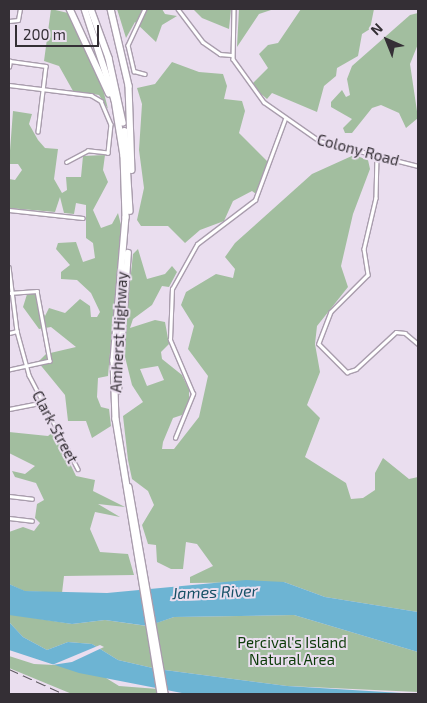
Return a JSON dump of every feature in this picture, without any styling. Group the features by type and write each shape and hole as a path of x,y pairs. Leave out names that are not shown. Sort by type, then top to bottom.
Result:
{"highway":[{"path":"70,9 107,87 124,156"},
{"name":"Amherst Highway","path":"84,9 115,100 124,156 126,226 114,377 118,437 162,690 166,694"},
{"name":"Amherst Highway","path":"91,9 120,104 130,198 118,396 141,565"},
{"path":"111,9 132,111 130,198"}],"street":[{"path":"9,21 18,20 20,9"},
{"path":"145,9 128,45 134,71 145,74"},
{"path":"178,9 203,42 220,54 232,55 234,9"},
{"name":"Colony Road","path":"232,55 252,90 285,120 320,141 418,166"},
{"path":"9,67 10,60 46,66 38,132"},
{"path":"9,85 98,98 110,119 107,153 88,151 67,162"},
{"path":"175,438 193,394 170,340 172,289 198,244 254,202 285,120"},
{"path":"377,156 376,198 364,249 368,275 331,312 320,344 347,372 356,369 396,332 406,333 418,344"},
{"path":"9,210 83,218"},
{"name":"Clark Street","path":"9,267 10,292 17,331 27,368 40,403 78,469"},
{"path":"9,370 27,368 50,361 36,290 10,292"},
{"path":"9,333 17,331"},
{"path":"9,409 40,403"},
{"path":"9,496 32,499"},
{"path":"9,518 32,520"}],"green space":[{"path":"51,9 68,13 99,73 108,109 99,95 73,91 59,66 44,61"},
{"path":"117,9 162,9 165,14 177,16 162,25 156,42 135,22 126,38"},
{"path":"193,9 231,9 229,29 202,18"},
{"path":"239,9 274,9 259,14 237,47"},
{"path":"301,9 374,9 370,29 362,34 358,56 337,68 336,76 324,86 317,112 272,93 267,99 251,85 268,68 259,54 268,45 278,43"},
{"path":"418,13 418,44 410,64 418,118 406,128 399,113 381,105 372,108 352,133 345,133 343,128 352,119 331,107 331,102 342,90 346,97 350,95 347,79 352,66 410,15"},
{"path":"172,62 199,72 223,74 227,86 224,99 242,101 245,111 239,133 268,162 256,194 252,191 233,201 224,221 200,230 185,243 168,226 141,226 137,220 144,188 139,150 142,104 137,88 155,84"},
{"path":"13,111 32,114 29,124 38,140 45,148 58,149 54,179 62,193 67,190 66,177 81,177 83,156 105,155 103,170 108,182 93,210 101,228 112,224 118,213 121,225 108,376 98,378 97,397 101,407 109,409 111,426 92,438 86,421 68,421 65,395 38,362 46,354 76,347 51,327 39,329 23,307 28,291 36,294 45,316 49,308 65,313 80,299 90,306 91,317 97,317 100,312 91,293 77,280 61,279 61,272 70,265 56,249 58,243 76,242 83,262 95,258 93,243 86,238 86,205 76,203 74,214 64,213 60,197 55,212 9,208 9,179 15,180 22,170 18,164 9,164"},
{"path":"354,155 368,160 370,169 353,214 341,266 348,287 317,326 315,344 320,372 307,405 320,418 305,457 346,483 351,499 363,498 375,490 375,473 383,458 409,479 418,477 418,612 325,597 284,582 190,583 190,577 213,566 197,544 186,542 183,569 171,569 157,562 156,545 148,544 142,525 154,505 148,491 132,479 123,416 143,402 132,385 123,349 133,254 138,249 147,279 165,274 172,266 177,272 169,287 162,286 152,305 133,319 130,328 155,320 165,322 169,344 161,352 162,359 182,375 189,390 189,402 182,415 173,418 163,442 162,449 174,449 199,417 208,376 188,349 194,326 181,305 186,292 216,274 233,278 235,269 225,257 235,243 312,174","holes":["158,366 164,380 147,386 140,369"]},
{"path":"54,431 76,476 95,480 93,491 125,507 98,504 120,517 95,512 90,529 100,552 128,554 134,575 64,576 62,593 24,591 9,584 9,532 23,527 34,531 40,523 35,518 37,504 44,500 36,483 15,477 12,471 25,474 35,466 9,453 9,432 48,436"},
{"name":"Percival's Island Natural Area","path":"10,614 72,624 105,620 147,626 174,617 294,615 418,652 418,692 287,686 157,669 118,660 92,644 68,642 47,650 23,637 9,622"},
{"path":"9,656 34,664 75,666 98,673 119,686 158,689 158,694 72,694 9,668"}],"water":[{"name":"James River","path":"246,580 284,582 325,597 418,612 418,652 294,615 174,617 148,626 105,620 72,624 9,615 9,584 25,591 107,593"},
{"path":"9,622 23,637 47,650 68,642 92,644 118,660 157,669 287,686 418,694 187,694 79,673 9,650"}],"pier":[{"path":"100,645 104,647 72,662 52,665"}],"railway":[{"path":"9,669 64,694"}]}
